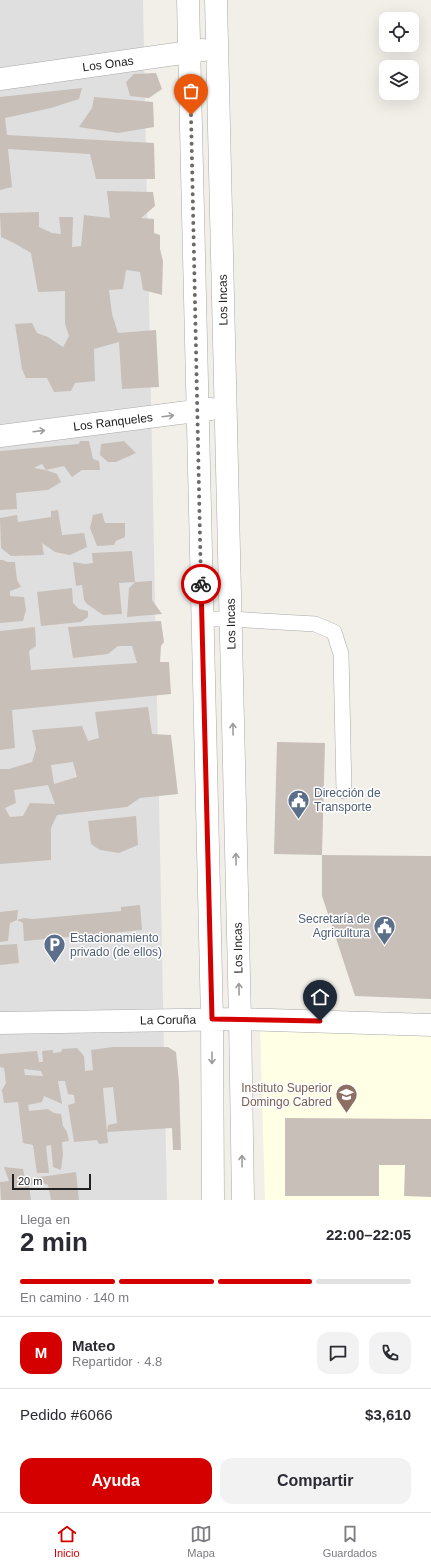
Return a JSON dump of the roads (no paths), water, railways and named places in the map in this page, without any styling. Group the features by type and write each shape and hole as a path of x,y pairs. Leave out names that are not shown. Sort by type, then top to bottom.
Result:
{"street":[{"path":"188,0 212,1019 213,1200"},
{"name":"Los Incas","path":"216,0 243,1200"},
{"name":"Los Onas","path":"0,79 189,53 216,47"},
{"name":"Los Ranqueles","path":"0,436 197,412 226,406"},
{"name":"La Coruña","path":"0,1023 240,1019 431,1025"}],"lane":[{"path":"202,619 230,619 315,624 334,632 341,654 344,791"}],"place":[{"name":"Dirección de Transporte","path":"299,820"},
{"name":"Secretaría de Agricultura","path":"385,946"},
{"name":"Estacionamiento privado (de ellos)","path":"54,964"},
{"name":"Instituto Superior Domingo Cabred","path":"347,1114"}]}
